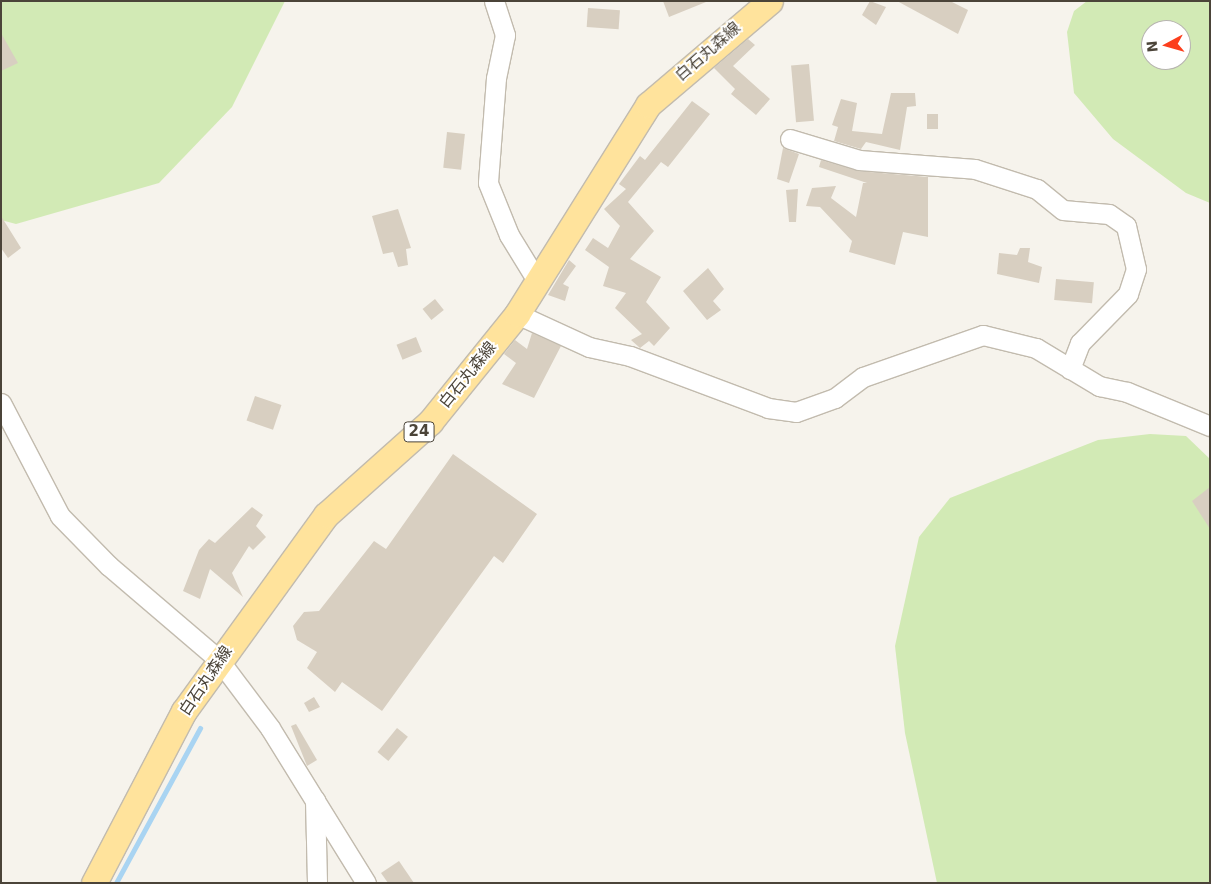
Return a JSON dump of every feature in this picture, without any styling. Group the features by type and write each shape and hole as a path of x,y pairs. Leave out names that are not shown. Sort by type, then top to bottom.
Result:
{"main road":[{"name":"白石丸森線","path":"94,883 184,711 219,660 326,515 430,422 517,314 536,279 648,105 770,1"}],"street":[{"path":"494,1 505,35 496,78 488,183 509,235 536,279"},
{"path":"790,139 859,160 975,169 1037,189 1063,210 1109,214 1126,226 1136,268 1128,294 1080,343 1070,369"},
{"path":"517,314 589,347 630,356 768,408 796,412 835,398 863,377 983,335 1036,348 1099,386 1127,392 1210,426"},
{"path":"1,403 60,516 109,566 219,660 270,728 366,883"},
{"path":"316,800 317,883"}],"green space":[{"path":"1,1 285,1 232,107 159,183 16,224 1,220"},
{"path":"1087,1 1210,1 1210,203 1186,193 1113,139 1074,93 1067,32 1074,11"},
{"path":"1150,434 1186,436 1210,459 1210,883 937,883 905,733 895,646 919,537 950,498 1098,440"}],"building":[{"path":"663,1 706,1 706,2 669,17"},
{"path":"870,1 886,7 876,25 862,15"},
{"path":"897,1 950,1 968,10 958,34"},
{"path":"588,8 620,10 619,29 587,27"},
{"path":"1,33 18,63 1,71"},
{"path":"748,39 755,45 733,66 770,99 756,115 731,94 735,89 714,68"},
{"path":"809,64 814,121 796,122 791,66"},
{"path":"891,93 915,93 916,106 907,107 900,150 866,142 861,149 834,141 838,127 832,125 841,99 857,103 852,131 882,134"},
{"path":"692,101 710,114 668,167 661,162 628,202 654,231 630,259 661,277 646,302 670,328 654,346 649,341 640,348 631,340 642,334 615,308 626,293 603,286 609,267 585,250 593,238 608,248 620,226 604,209 626,189 619,184 640,156 645,160"},
{"path":"927,114 938,114 938,129 927,129"},
{"path":"447,132 465,134 461,170 443,168"},
{"path":"783,148 799,154 789,183 777,179"},
{"path":"821,160 858,171 928,177 928,237 903,232 895,265 849,252 852,241 820,207 806,206 812,188 836,186 831,198 856,217 863,183 867,183 819,167"},
{"path":"798,189 796,222 789,222 786,190"},
{"path":"398,209 411,248 406,249 408,265 398,267 393,252 383,254 372,216"},
{"path":"1,216 21,248 8,258 1,248"},
{"path":"1020,248 1030,248 1028,262 1042,267 1039,283 997,274 999,253 1017,255"},
{"path":"569,260 576,266 563,284 569,287 565,301 548,295"},
{"path":"708,268 724,289 713,301 721,310 707,320 683,291"},
{"path":"1056,279 1094,282 1092,303 1054,300"},
{"path":"435,299 444,310 431,320 423,309"},
{"path":"532,333 561,346 534,398 502,384 516,363 504,354 515,340 527,349"},
{"path":"416,337 422,352 403,360 397,345"},
{"path":"255,396 281,405 273,430 247,421"},
{"path":"453,454 537,514 503,563 494,556 382,711 342,682 335,692 307,668 317,652 297,640 293,626 304,612 319,611 374,541 386,549"},
{"path":"1210,487 1210,529 1192,501"},
{"path":"252,507 263,515 256,526 266,537 253,550 249,546 232,573 243,597 210,569 200,599 183,591 199,550 209,539 215,543"},
{"path":"314,697 320,707 309,712 304,703"},
{"path":"296,724 317,760 307,766 291,726"},
{"path":"397,728 408,737 388,761 377,752"},
{"path":"399,861 414,883 388,883 381,873"}],"waterway":[{"path":"116,883 200,728"}]}
